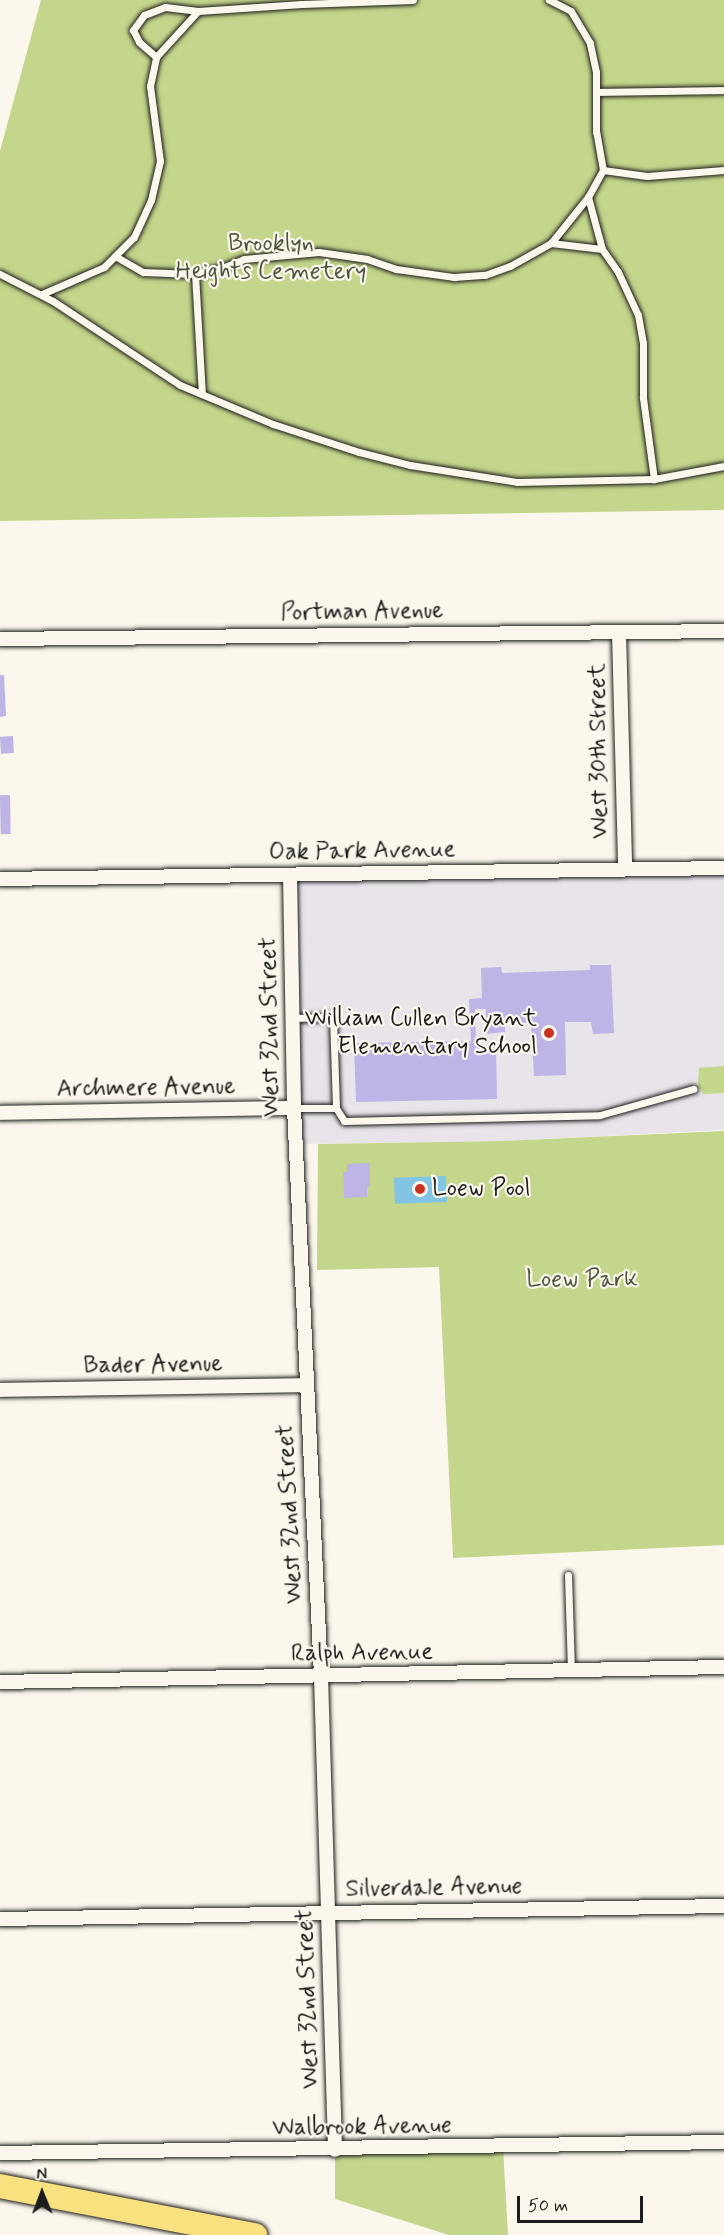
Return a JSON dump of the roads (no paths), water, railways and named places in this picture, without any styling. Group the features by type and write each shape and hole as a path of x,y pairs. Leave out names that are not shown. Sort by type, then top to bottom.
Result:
{"highway":[{"path":"0,2187 255,2235"}],"street":[{"name":"Portman Avenue","path":"0,639 724,631"},
{"name":"West 30th Street","path":"619,632 625,869"},
{"name":"Oak Park Avenue","path":"0,879 724,868"},
{"name":"West 32nd Street","path":"290,875 294,1108 321,1676 335,2150"},
{"name":"Archmere Avenue","path":"0,1113 294,1108"},
{"name":"Bader Avenue","path":"0,1390 306,1385"},
{"name":"Ralph Avenue","path":"0,1682 571,1672 724,1667"},
{"name":"Silverdale Avenue","path":"0,1919 724,1906"},
{"name":"Walbrook Avenue","path":"0,2153 335,2150 724,2142"}],"lane":[{"path":"156,57 139,42 134,30 144,15 165,8 198,11 413,0"},
{"path":"115,256 143,272 195,274 222,268 244,259 319,252 367,259 396,269 454,278 484,275 510,266 551,243 588,197 603,170 596,132 597,92 594,56 590,43 571,11 549,0"},
{"path":"42,294 104,267 134,237 147,209 160,161 150,87 156,57 198,11"},
{"path":"597,92 724,90"},
{"path":"603,170 647,176 724,170"},
{"path":"588,197 602,249 618,272 638,315 643,343 643,398 654,479"},
{"path":"551,243 602,249"},
{"path":"0,274 42,294 102,332 134,357 180,385 314,438 410,465 517,482 654,479 724,466"},
{"path":"195,274 202,394"},
{"path":"292,1018 333,1017 336,1108 344,1121 600,1115 693,1089"},
{"path":"294,1108 336,1108"},
{"path":"568,1575 571,1672"}],"water":[{"name":"Loew Pool","path":"446,1176 447,1202 395,1204 394,1178"}],"place":[{"name":"William Cullen Bryant Elementary School","path":"549,1033"},
{"name":"Loew Pool","path":"420,1189"}],"park label":[{"name":"Brooklyn Heights Cemetery","path":"271,258"},
{"name":"Loew Park","path":"582,1280"}]}
